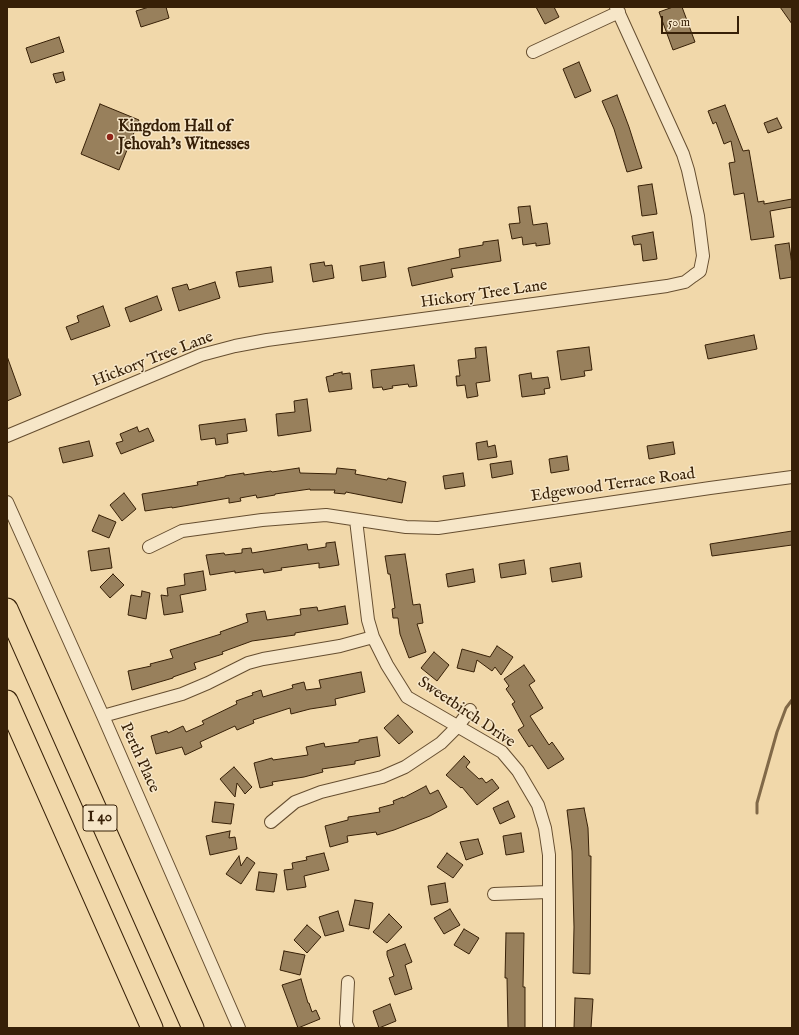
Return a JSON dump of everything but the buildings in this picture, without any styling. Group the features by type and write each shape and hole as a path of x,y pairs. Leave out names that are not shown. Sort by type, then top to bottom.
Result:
{"highway":[{"name":"I 40","path":"7,609 193,1028"},
{"name":"I 40","path":"7,701 152,1028"}],"street":[{"path":"533,52 618,10"},
{"name":"Hickory Tree Lane","path":"7,436 201,355 235,346 267,340 667,286 685,282 700,271 703,256 698,216 688,170 684,154 618,10"},
{"name":"Edgewood Terrace Road","path":"149,547 182,531 262,520 326,515 406,527 438,528 710,488 792,478"},
{"name":"Perth Place","path":"7,502 103,716 239,1028"},
{"name":"Sweetbirch Drive","path":"356,520 368,620 373,637 387,665 407,696 502,752 518,772 538,805 545,828 549,855 549,1028"},
{"path":"103,716 182,694 248,663 263,658 340,646 373,637"},
{"path":"271,822 295,802 322,792 382,777 405,767 441,743 458,726 470,710"},
{"path":"494,894 548,892"},
{"path":"348,982 346,1023 348,1028"}],"waterway":[{"path":"757,813 757,803 777,732 786,708 792,700"}],"place":[{"name":"Kingdom Hall of Jehovah’s Witnesses","path":"110,137"}]}
